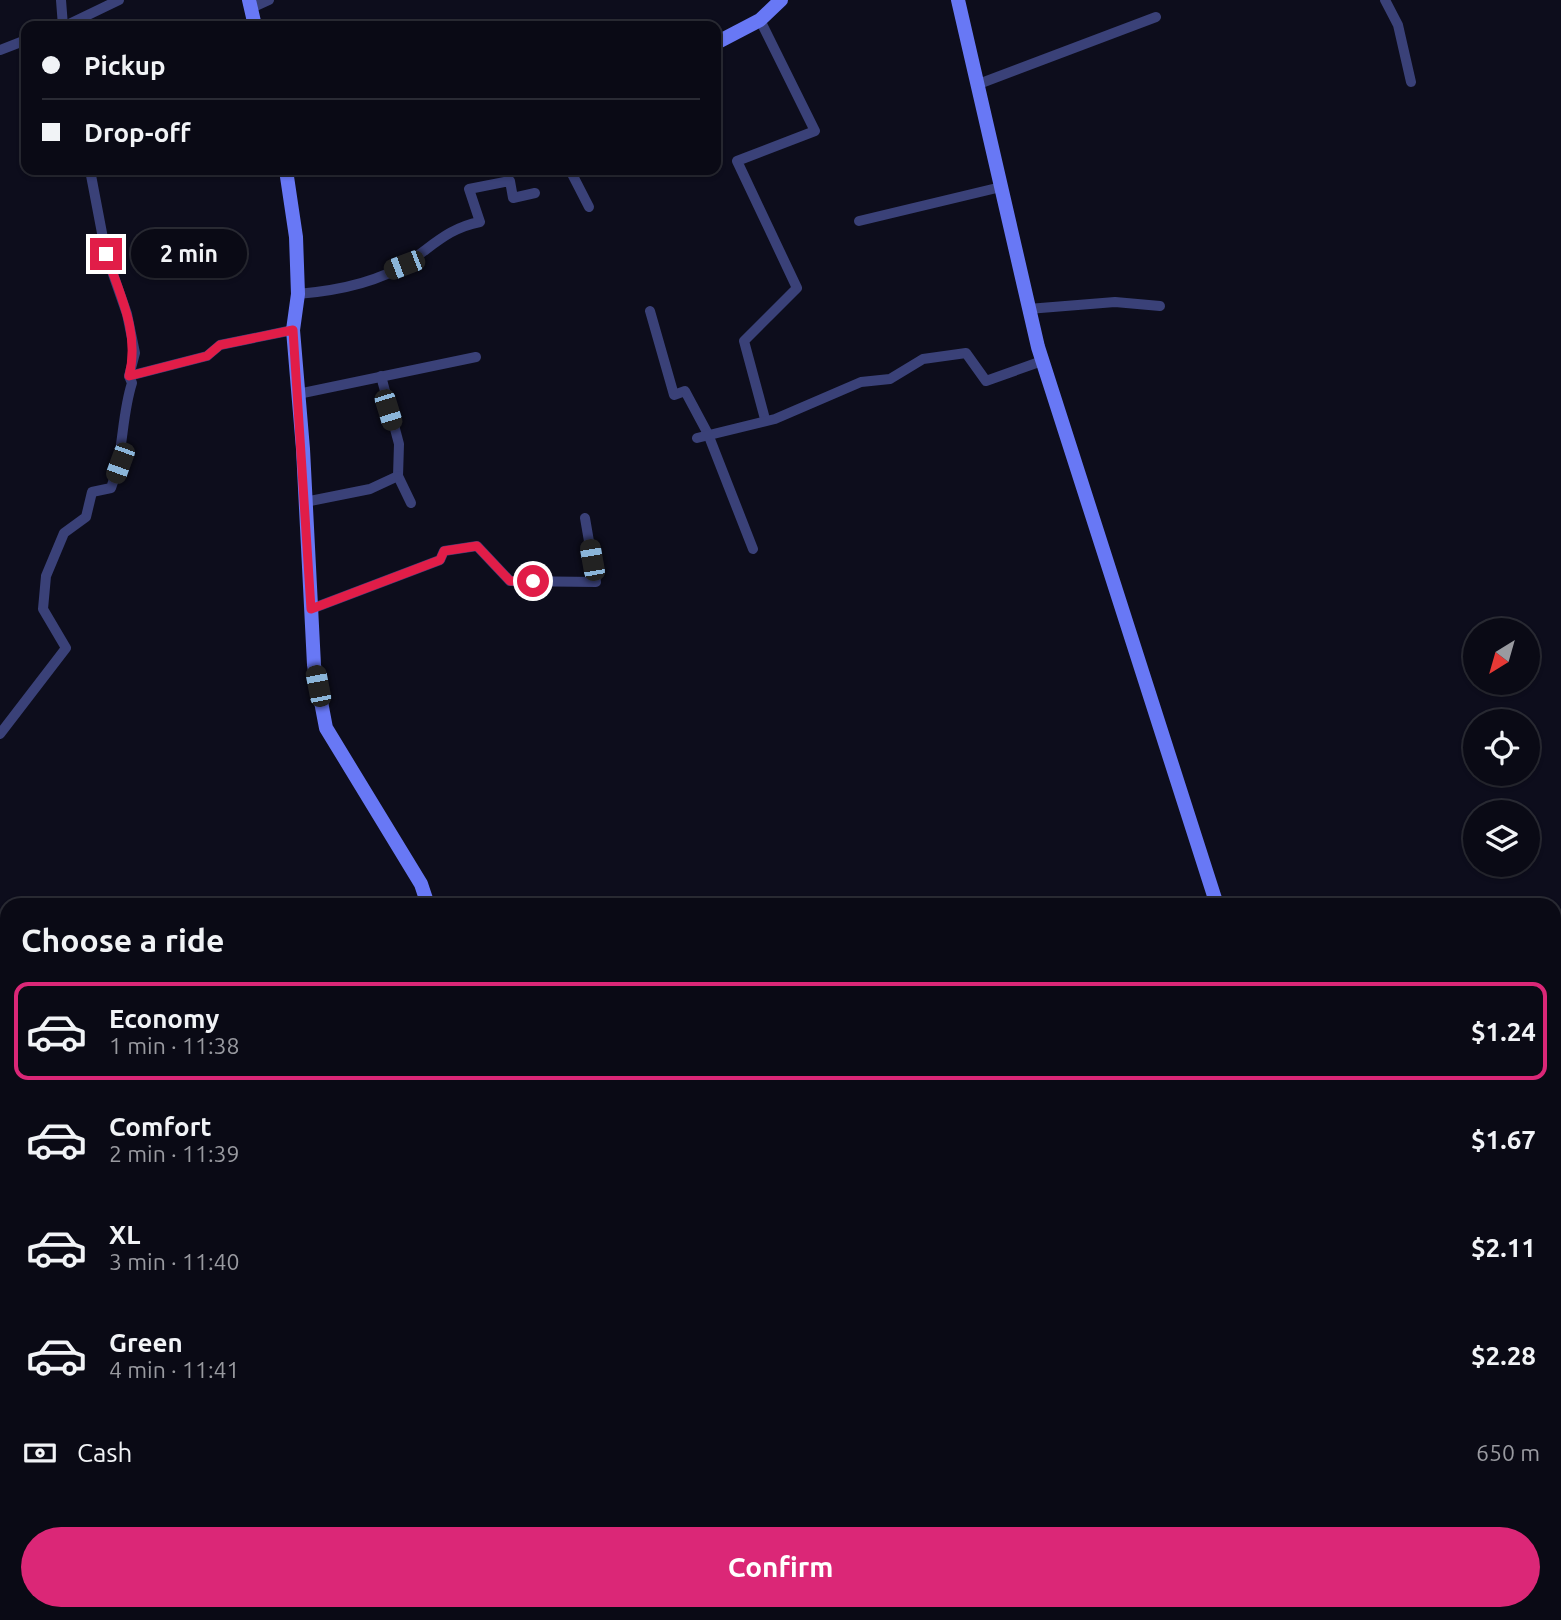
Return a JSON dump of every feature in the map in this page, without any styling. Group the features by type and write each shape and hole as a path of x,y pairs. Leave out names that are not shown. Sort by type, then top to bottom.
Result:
{"street":[{"path":"61,0 63,21"},
{"path":"75,21 119,0"},
{"path":"250,4 269,0"},
{"path":"721,40 760,20 780,0"},
{"path":"958,0 1042,361 1215,898"},
{"path":"1385,0 1398,25 1411,82"},
{"path":"976,85 1156,18"},
{"path":"760,20 815,131 737,161 797,288 744,341 765,419"},
{"path":"0,50 21,42"},
{"path":"0,734 66,648 43,609 46,576 64,533 86,517 92,492 111,488 120,463 126,400 132,383 129,376 135,353 127,314 106,254 91,175"},
{"path":"287,175 296,237 298,294 293,330 314,665 326,728 421,884 426,898"},
{"path":"573,175 589,207"},
{"path":"298,294 330,291 404,265 457,226 480,222 469,189 510,181 513,198 535,193"},
{"path":"859,222 1002,187"},
{"path":"1028,309 1115,302 1160,306"},
{"path":"650,311 674,394 685,391 708,434 753,549"},
{"path":"129,376 207,356 220,345 293,330"},
{"path":"696,438 765,419 775,419 862,382 890,379 923,359 966,353 986,381 1042,361"},
{"path":"298,394 476,357"},
{"path":"381,376 399,444 398,476 411,503"},
{"path":"305,502 370,489 398,476"},
{"path":"311,609 440,560 444,551 477,546 510,581 596,582 585,518"}],"route":[{"path":"106,254 127,314 135,353 129,376 207,356 220,345 293,330 303,449 311,609 440,560 444,551 477,546 510,581 533,581"}]}
